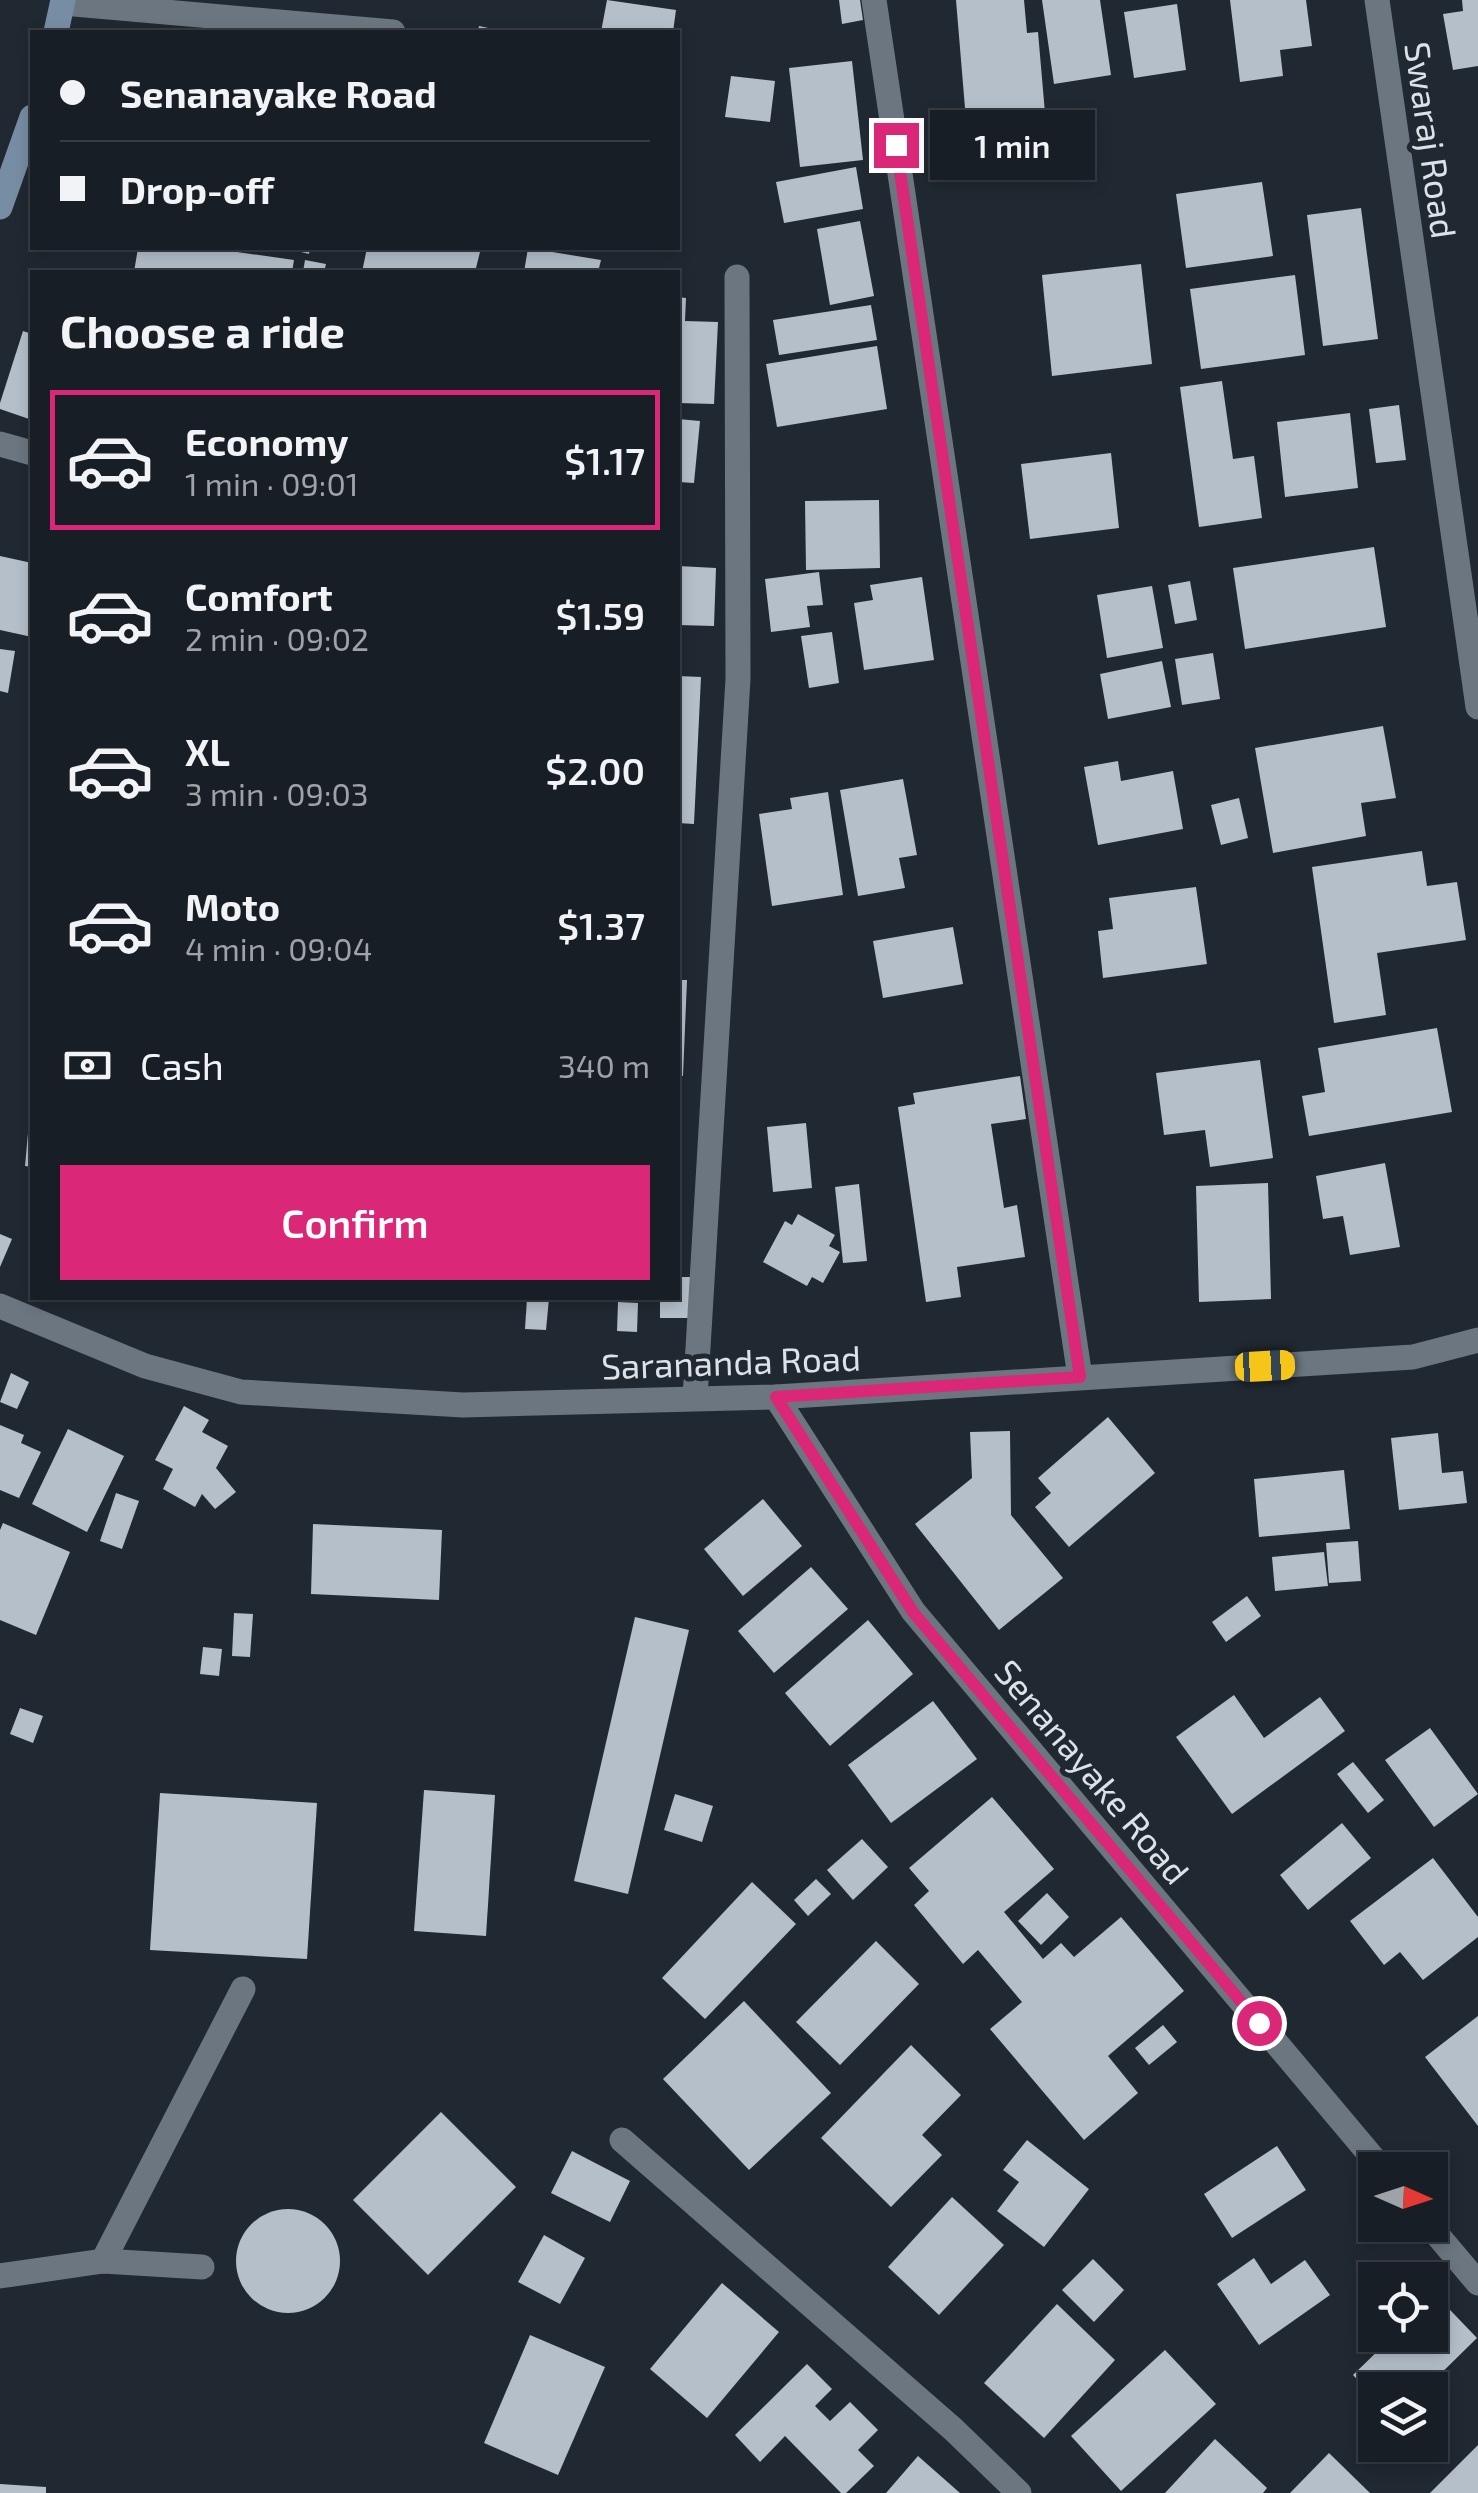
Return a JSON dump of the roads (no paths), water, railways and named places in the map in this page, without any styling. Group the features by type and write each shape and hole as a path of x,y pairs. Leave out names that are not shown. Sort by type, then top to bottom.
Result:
{"street":[{"path":"874,0 1080,1377"},
{"name":"Swaraj Road","path":"1377,0 1478,706"},
{"path":"56,30 63,1 372,30"},
{"path":"0,208 30,123"},
{"path":"696,1398 738,679 738,277"},
{"path":"0,444 30,452"},
{"name":"Sarananda Road","path":"0,1306 145,1366 240,1392 462,1405 776,1397 1414,1357 1478,1340"},
{"name":"Senanayake Road","path":"776,1397 913,1612 1368,2152"},
{"path":"103,2261 243,1990"},
{"path":"622,2140 954,2430 1019,2493"},
{"path":"1443,2242 1478,2283"},
{"path":"0,2276 103,2261 202,2267"}]}
